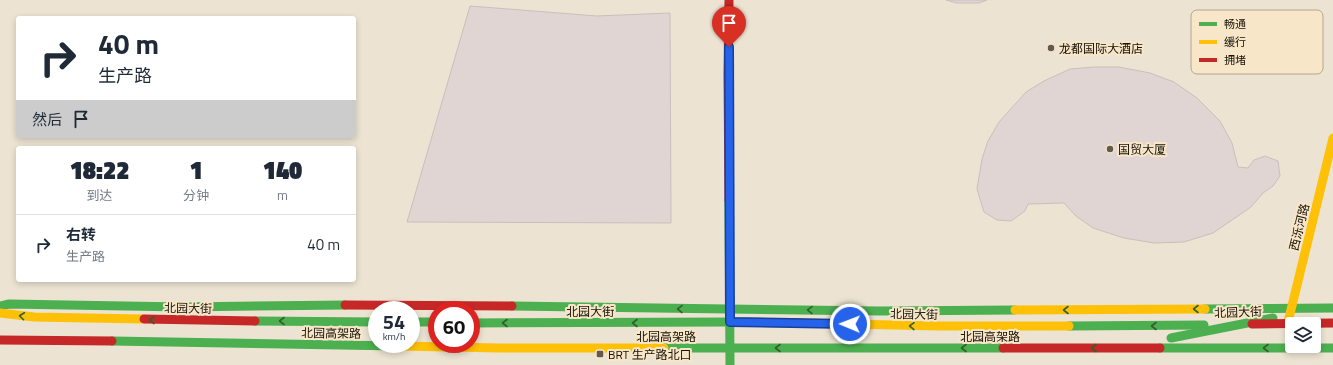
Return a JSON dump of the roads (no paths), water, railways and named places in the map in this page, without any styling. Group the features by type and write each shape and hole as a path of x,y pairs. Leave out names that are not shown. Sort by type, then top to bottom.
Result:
{"main road":[{"path":"729,0 728,82 730,365"},
{"name":"西泺河路","path":"1289,317 1333,138"},
{"path":"0,306 9,304 183,307 387,304 880,311 1329,308"},
{"path":"1122,348 1329,308"},
{"name":"北园大街","path":"0,313 42,318 368,322"},
{"name":"北园大街","path":"480,323 730,322 941,326 1173,326 1285,322"},
{"name":"北园大街","path":"1321,323 1333,323"},
{"name":"北园高架路","path":"0,340 500,348 1333,348"}],"place":[{"name":"龙都国际大酒店","path":"1051,48"},
{"name":"国贸大厦","path":"1110,149"},
{"name":"BRT 生产路北口","path":"600,354"}]}
